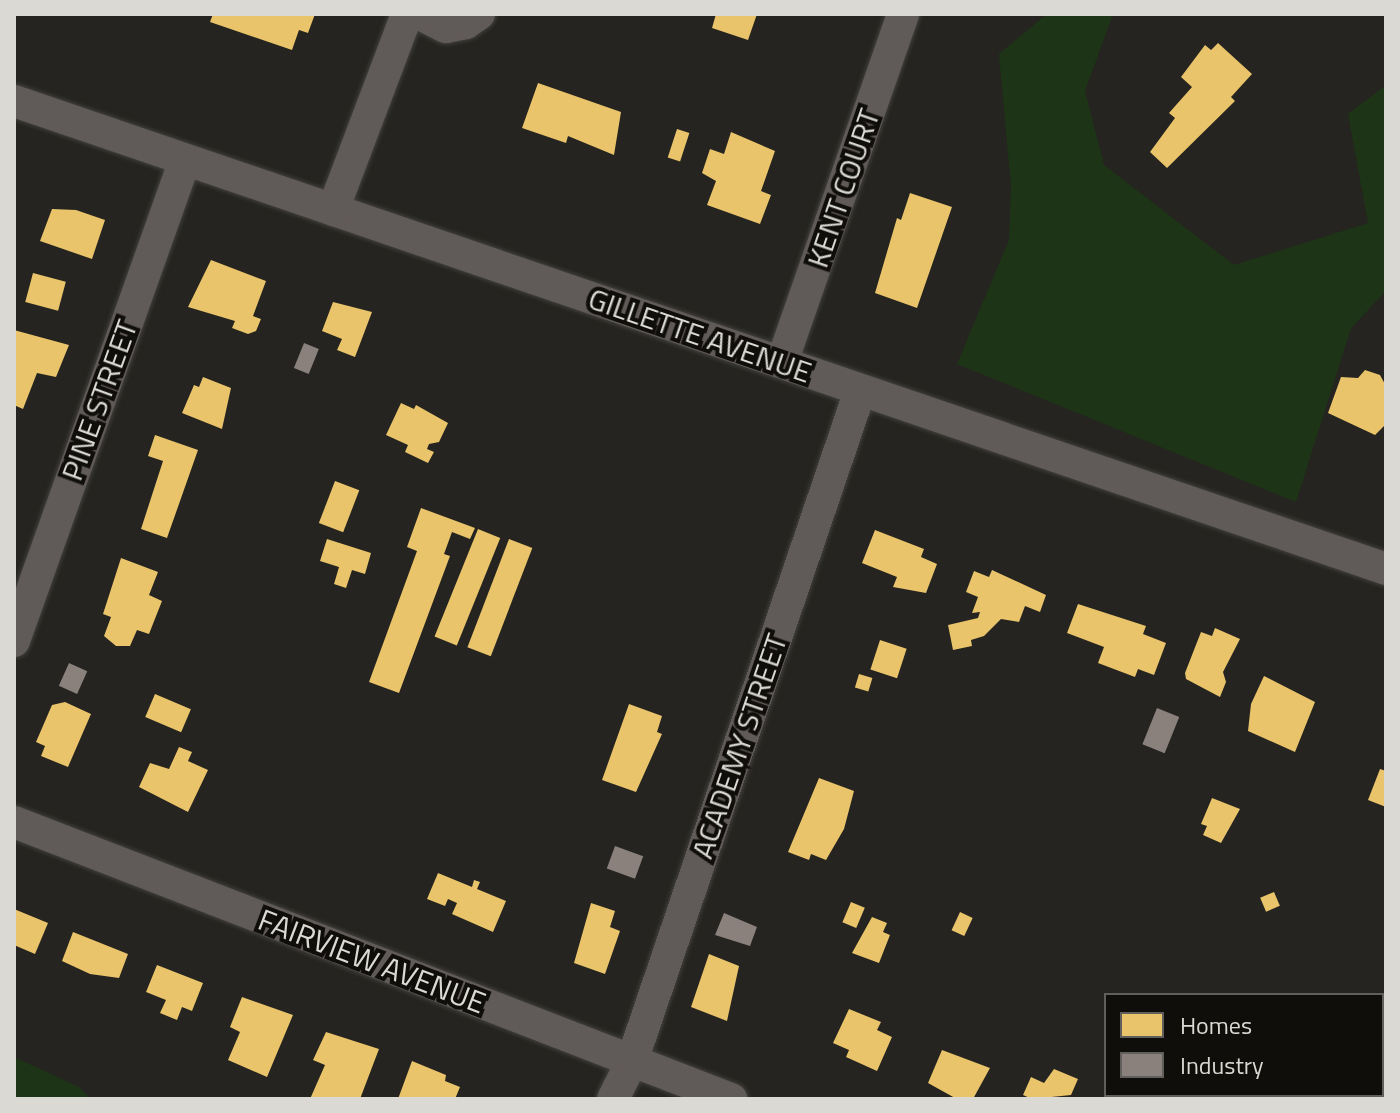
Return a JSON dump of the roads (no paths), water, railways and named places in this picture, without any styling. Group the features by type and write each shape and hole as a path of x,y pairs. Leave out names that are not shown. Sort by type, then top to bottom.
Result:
{"street":[{"path":"333,210 407,14"},
{"path":"420,14 446,27 466,23 479,14"},
{"name":"KENT COURT","path":"782,362 903,14"},
{"name":"GILLETTE AVENUE","path":"14,101 1386,569"},
{"name":"PINE STREET","path":"14,641 185,160"},
{"name":"ACADEMY STREET","path":"613,1099 632,1061 860,391"},
{"name":"FAIRVIEW AVENUE","path":"14,822 731,1099"}]}
